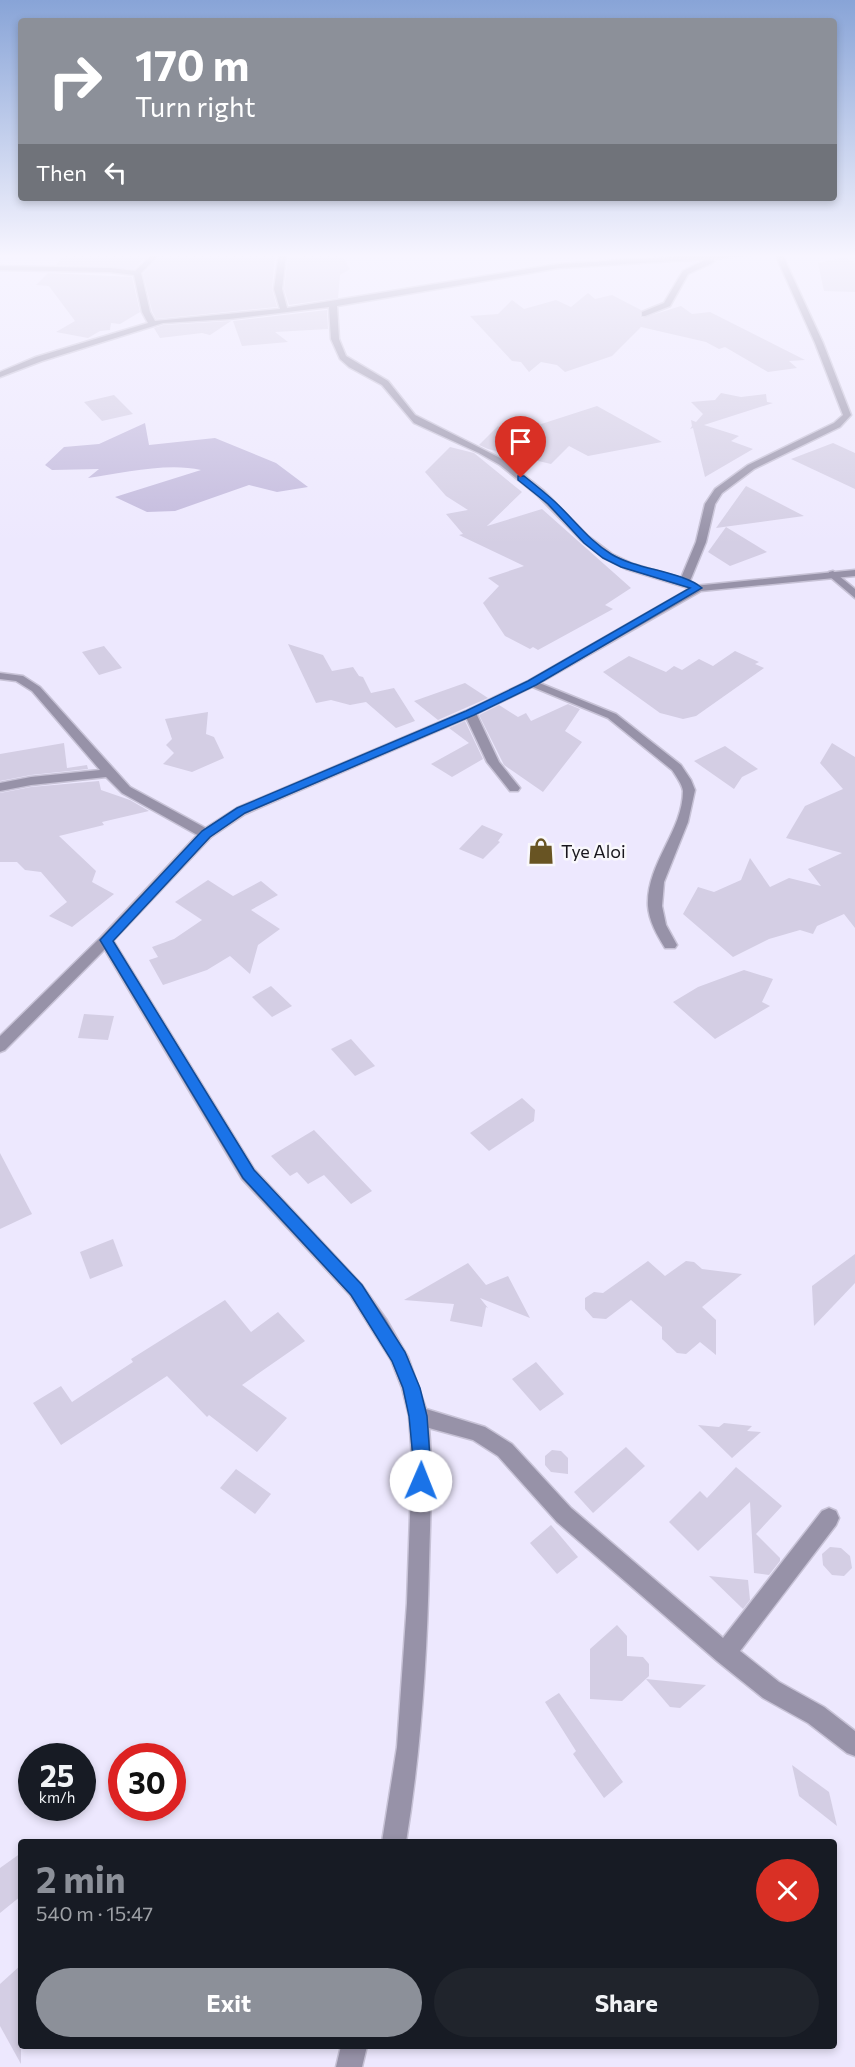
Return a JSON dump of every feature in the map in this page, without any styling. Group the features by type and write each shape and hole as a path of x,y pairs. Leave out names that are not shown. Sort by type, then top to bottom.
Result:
{"street":[{"path":"0,375 39,359 69,350"},
{"path":"340,350 350,364 385,382 393,391 403,410 416,420 500,461 551,502 587,541 607,556 624,565 685,582 698,588"},
{"path":"685,582 700,542 710,504 718,491 751,467 837,425 847,415 822,350"},
{"path":"0,1046 106,940 206,834 241,811 470,713 532,683 698,588 855,573"},
{"path":"833,574 855,595"},
{"path":"0,676 19,678 36,689 126,790 178,821 206,834"},
{"path":"532,683 612,716 676,768 685,780 689,790 682,822 668,850 657,882 655,906 659,925 670,945"},
{"path":"470,713 483,738 491,762 498,773 514,788"},
{"path":"0,787 108,772"},
{"path":"106,940 248,1174 356,1290 399,1357 411,1388 418,1416 422,1458 412,1718 395,1839"},
{"path":"418,1416 478,1433 505,1450 564,1515 725,1653 771,1690 816,1715 855,1745"},
{"path":"725,1653 829,1518"},
{"path":"349,2067 353,2049"}],"shaded area":[{"path":"145,423 149,445 215,438 276,463 308,487 277,492 249,485 175,511 147,512 115,497 201,470 174,467 88,478 99,469 52,470 45,465 64,447 99,444"}],"building":[{"path":"502,350 618,350 612,356 565,372 557,365 541,362 529,372 521,362 512,361"},
{"path":"731,350 786,350 805,360 789,361 797,368 768,372"},
{"path":"721,393 741,397 766,394 767,402 773,403 704,425 739,436 731,441 753,449 705,477 693,428 690,429 691,420 696,422 703,414 691,402 715,400"},
{"path":"114,395 133,414 102,421 84,402"},
{"path":"597,406 662,442 588,456 569,446 551,464 479,445 498,426 507,435"},
{"path":"833,443 855,453 855,489 791,459"},
{"path":"450,447 474,453 522,492 487,526 542,509 631,588 605,605 613,609 538,650 533,647 530,649 505,636 483,603 499,586 488,578 524,566 459,535 463,534 446,514 468,510 446,496 425,472"},
{"path":"746,486 804,516 716,528"},
{"path":"726,527 767,552 730,566 708,552"},
{"path":"288,644 323,655 332,671 353,667 359,676 363,677 371,693 394,688 415,721 396,728 366,702 350,705 331,700 316,703"},
{"path":"104,646 122,668 99,675 82,652"},
{"path":"735,651 759,662 755,664 764,668 696,716 683,719 660,713 603,672 629,656 666,672 674,666 682,670 699,659 713,666"},
{"path":"465,683 488,698 438,720 414,701"},
{"path":"568,704 580,709 565,731 582,742 543,792 504,765 479,715 499,705 518,717 526,713 531,721"},
{"path":"208,712 206,734 214,737 224,758 192,772 163,764 174,753 166,745 172,739 165,719"},
{"path":"465,721 483,759 452,777 431,764 469,743 449,728"},
{"path":"64,743 67,768 87,765 88,769 0,781 0,754"},
{"path":"832,743 855,757 855,928 844,914 817,926 813,934 800,930 769,939 733,957 683,914 698,887 714,892 741,880 750,858 770,887 789,878 821,886 808,869 842,853 786,838 805,806 843,789 820,763"},
{"path":"725,746 758,769 742,777 734,789 694,761"},
{"path":"99,781 101,790 130,800 149,811 102,822 104,825 59,836 96,871 92,882 114,894 72,927 49,916 67,902 41,872 25,870 17,862 0,862 0,793 31,787"},
{"path":"482,825 503,834 498,841 500,842 483,859 459,849"},
{"path":"208,880 233,896 261,881 278,895 251,910 280,929 258,945 250,974 230,956 207,970 163,985 149,960 158,957 152,947 174,939 202,920 175,902"},
{"path":"744,970 773,979 762,1002 770,1006 715,1039 673,1002 698,987"},
{"path":"271,986 292,1006 272,1017 252,997"},
{"path":"84,1014 114,1016 108,1040 78,1038"},
{"path":"351,1039 375,1066 355,1076 331,1049"},
{"path":"522,1098 535,1110 534,1121 489,1151 470,1133"},
{"path":"314,1130 372,1191 351,1204 324,1175 308,1184 297,1172 290,1176 271,1156"},
{"path":"0,1153 32,1214 0,1229"},
{"path":"113,1239 123,1266 90,1279 80,1252"},
{"path":"855,1254 855,1283 814,1326 812,1286"},
{"path":"648,1261 665,1276 686,1261 694,1262 702,1269 742,1274 702,1307 716,1320 716,1355 700,1342 686,1354 677,1353 662,1339 662,1327 631,1300 606,1319 593,1318 585,1309 585,1298 594,1292 603,1293"},
{"path":"468,1263 486,1285 508,1276 530,1318 480,1298 488,1308 486,1307 482,1327 450,1321 454,1304 404,1300"},
{"path":"225,1300 251,1332 278,1312 305,1341 242,1385 287,1418 257,1452 209,1415 207,1417 167,1376 61,1445 33,1403 61,1386 72,1402 133,1362 131,1359"},
{"path":"536,1362 564,1394 540,1411 512,1379"},
{"path":"724,1423 752,1426 747,1431 761,1432 732,1458 698,1425 719,1427"},
{"path":"626,1447 645,1466 593,1513 574,1492"},
{"path":"552,1450 561,1451 568,1458 568,1474 551,1472 545,1465 545,1456"},
{"path":"736,1467 782,1506 756,1534 780,1558 769,1575 754,1573 750,1502 698,1551 669,1522 700,1491 707,1498"},
{"path":"236,1469 271,1494 255,1514 220,1488"},
{"path":"551,1525 578,1557 557,1574 530,1543"},
{"path":"830,1547 841,1548 850,1556 852,1568 844,1576 832,1575 823,1565 822,1554"},
{"path":"709,1576 748,1580 750,1600 743,1609"},
{"path":"617,1625 627,1636 627,1656 643,1657 649,1664 649,1676 622,1701 590,1699 590,1649"},
{"path":"646,1679 706,1685 680,1708 670,1707"},
{"path":"559,1693 623,1782 604,1798 573,1754 576,1751 545,1702"},
{"path":"792,1765 829,1792 837,1826 799,1796"},
{"path":"18,1855 18,1898 0,1913 0,1868"},
{"path":"18,1968 18,2049 21,2049 21,2064 0,2026 0,1984"}],"place":[{"name":"Tye Aloi","path":"541,851"}],"route":[{"path":"421,1481 422,1458 418,1416 411,1388 399,1357 356,1290 305,1232 248,1174 106,940 206,834 241,811 470,713 532,683 698,588 685,582 624,565 607,556 587,541 551,502 521,478"}]}
